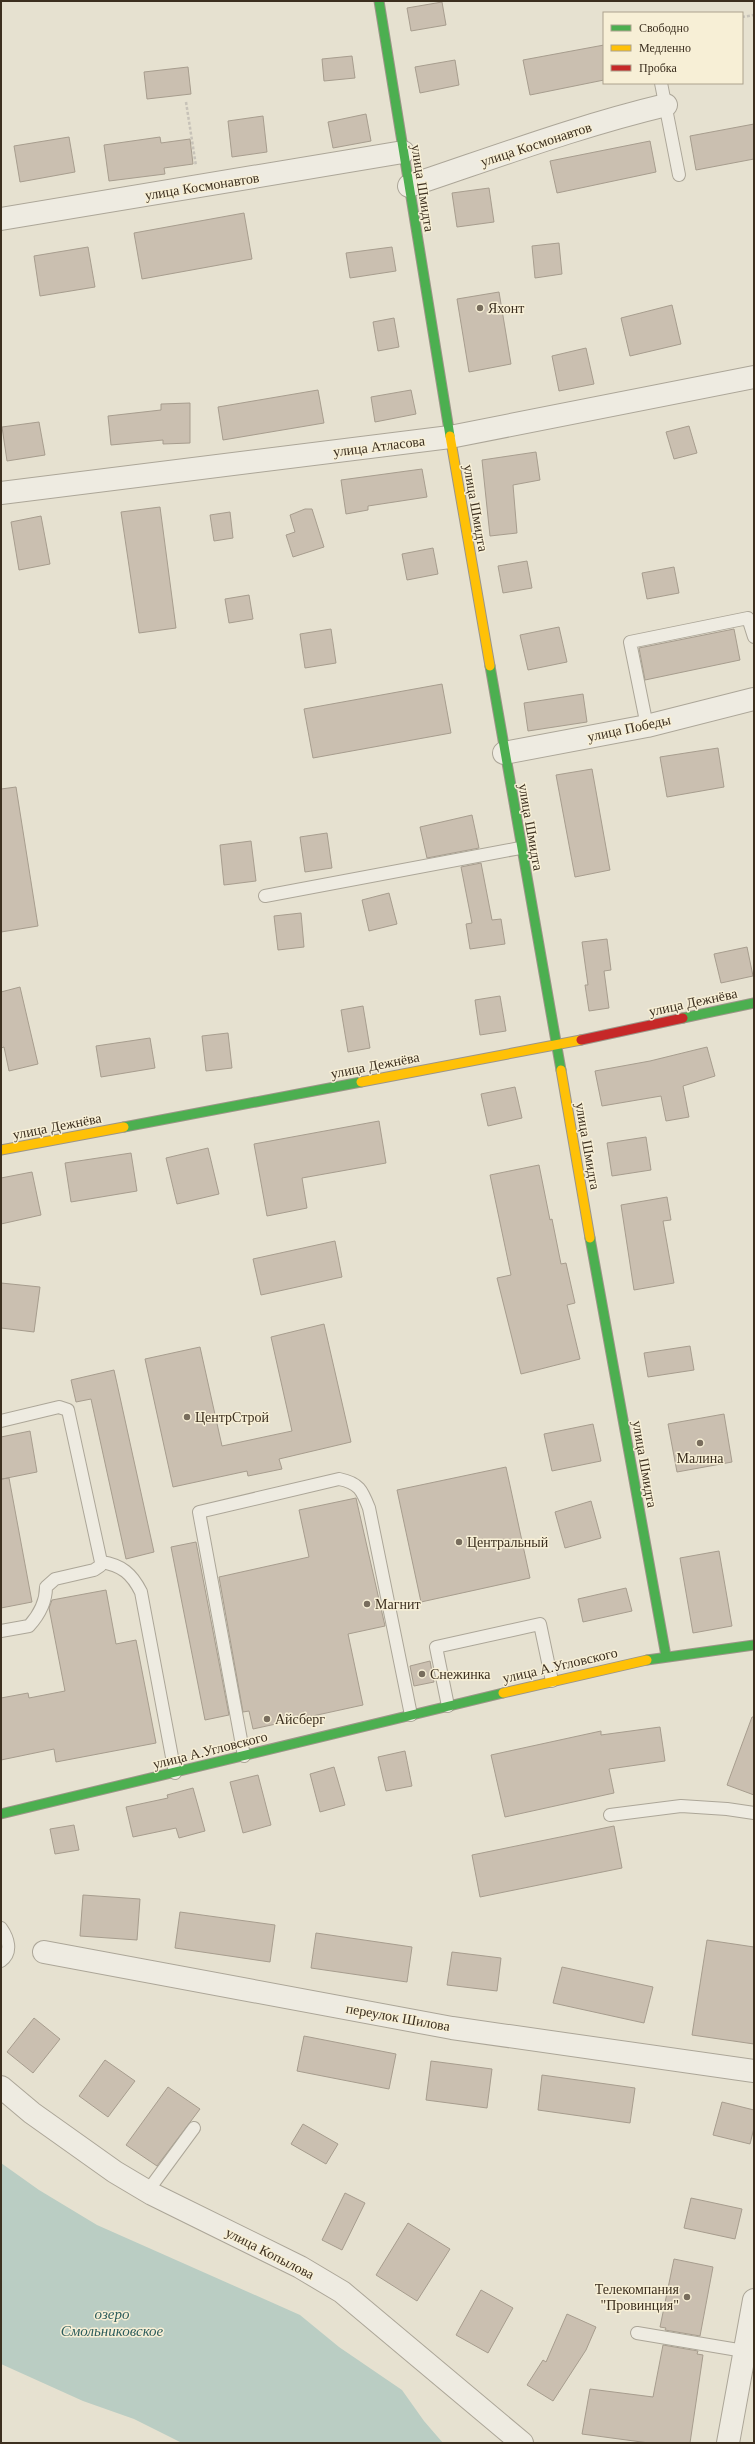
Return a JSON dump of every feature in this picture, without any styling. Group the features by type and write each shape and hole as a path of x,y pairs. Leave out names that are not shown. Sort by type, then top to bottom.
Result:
{"street":[{"name":"улица Шмидта","path":"379,1 408,186 520,848 666,1656"},
{"name":"улица Космонавтов","path":"408,186 548,139 666,105"},
{"name":"улица Космонавтов","path":"1,219 403,152"},
{"name":"улица Атласова","path":"1,493 450,437 754,376"},
{"name":"улица Победы","path":"504,753 647,726 754,700"},
{"name":"улица Дежнёва","path":"1,1150 556,1045 754,1003"},
{"name":"улица А.Угловского","path":"1,1814 594,1671 666,1656 754,1645"},
{"name":"переулок Шилова","path":"44,1952 452,2028 754,2071"},
{"name":"улица Копылова","path":"1,2087 32,2113 115,2172 147,2192 300,2267 342,2292 522,2443"},
{"path":"728,2443 754,2300"}],"lane":[{"path":"661,84 679,175"},
{"path":"647,726 630,642 748,618 754,637"},
{"path":"266,896 520,848"},
{"path":"1,1421 59,1407 68,1410 101,1562 100,1566 94,1570 51,1580 46,1587 46,1595 41,1610 29,1626 1,1631"},
{"path":"244,1756 199,1512 226,1505 339,1479 353,1482 363,1493 369,1508 411,1715"},
{"path":"101,1562 119,1566 128,1572 141,1592 175,1773"},
{"path":"448,1706 436,1647 540,1624 552,1681"},
{"path":"610,1815 681,1806 727,1809 754,1813"},
{"path":"1,1928 6,1935 8,1952 1,1960"},
{"path":"147,2192 194,2128"},
{"path":"636,2333 744,2351"}],"path":[{"path":"743,17 754,15"},
{"path":"186,102 199,186"}],"water":[{"name":"озеро Смольниковское","path":"1,2163 39,2190 97,2225 300,2315 339,2347 402,2390 424,2421 443,2443 182,2443 134,2419 83,2401 1,2364"}],"building":[{"path":"442,2 446,25 411,31 407,8"},
{"path":"603,45 603,80 530,95 523,60"},
{"path":"352,56 355,78 324,81 322,59"},
{"path":"455,60 459,85 420,93 415,67"},
{"path":"188,67 191,94 147,99 144,72"},
{"path":"366,114 371,141 333,148 328,122"},
{"path":"263,116 267,152 232,157 228,121"},
{"path":"754,124 754,159 696,170 690,136"},
{"path":"69,137 75,172 20,182 14,146"},
{"path":"160,137 161,143 190,139 193,164 164,168 165,174 109,181 104,145"},
{"path":"650,141 656,172 557,193 550,161"},
{"path":"489,188 494,222 457,227 452,193"},
{"path":"244,213 252,259 142,279 134,233"},
{"path":"559,243 562,274 535,278 532,246"},
{"path":"88,247 95,287 40,296 34,256"},
{"path":"392,247 396,271 350,278 346,253"},
{"path":"499,292 511,364 469,372 457,299"},
{"path":"672,305 681,344 630,356 621,318"},
{"path":"394,318 399,347 378,351 373,322"},
{"path":"586,348 594,384 559,391 552,356"},
{"path":"318,390 324,423 223,440 218,407"},
{"path":"411,390 416,414 375,422 371,397"},
{"path":"190,403 190,443 163,444 163,440 111,445 108,416 161,410 161,404"},
{"path":"39,422 45,455 7,461 2,427"},
{"path":"689,426 697,453 674,459 666,432"},
{"path":"536,452 540,480 513,485 517,533 490,536 482,460"},
{"path":"422,469 427,497 368,506 368,510 346,514 341,480"},
{"path":"160,507 176,628 139,633 121,512"},
{"path":"305,509 312,509 324,547 293,557 286,535 295,532 290,515"},
{"path":"230,512 233,538 214,541 210,515"},
{"path":"41,516 50,564 19,570 11,522"},
{"path":"433,548 438,574 407,580 402,554"},
{"path":"527,561 532,588 503,593 498,566"},
{"path":"674,567 679,593 647,599 642,573"},
{"path":"249,595 253,619 229,623 225,599"},
{"path":"559,627 567,662 528,670 520,635"},
{"path":"331,629 336,663 305,668 300,634"},
{"path":"734,629 740,660 645,680 639,648"},
{"path":"442,684 451,733 313,758 304,709"},
{"path":"583,694 587,722 528,731 524,703"},
{"path":"718,748 724,787 667,797 660,757"},
{"path":"592,769 610,870 575,877 556,775"},
{"path":"16,787 38,926 1,932 1,789"},
{"path":"472,815 479,848 427,858 420,827"},
{"path":"327,833 332,868 305,872 300,837"},
{"path":"251,841 256,881 224,885 220,845"},
{"path":"481,863 492,920 501,919 505,944 470,949 466,924 472,923 461,867"},
{"path":"389,893 397,924 369,931 362,900"},
{"path":"301,913 304,947 278,950 274,916"},
{"path":"607,939 611,970 604,971 609,1008 589,1011 585,985 588,985 582,942"},
{"path":"747,947 753,976 721,983 714,954"},
{"path":"20,987 38,1064 9,1071 4,1047 1,1048 1,992"},
{"path":"500,996 506,1031 480,1035 475,1000"},
{"path":"363,1006 370,1048 348,1052 341,1010"},
{"path":"228,1033 232,1068 206,1071 202,1036"},
{"path":"150,1038 155,1068 101,1077 96,1046"},
{"path":"707,1047 715,1076 683,1086 689,1117 666,1121 661,1096 602,1106 595,1071 650,1061"},
{"path":"515,1087 522,1118 488,1126 481,1094"},
{"path":"379,1121 386,1163 302,1178 307,1208 267,1216 254,1144"},
{"path":"646,1137 651,1170 612,1176 607,1143"},
{"path":"208,1148 219,1194 177,1204 166,1158"},
{"path":"131,1153 137,1191 71,1202 65,1163"},
{"path":"539,1165 561,1264 566,1263 575,1303 567,1305 580,1359 521,1374 497,1278 511,1275 490,1175"},
{"path":"32,1172 41,1215 1,1224 1,1178"},
{"path":"667,1197 671,1220 663,1221 674,1283 634,1290 621,1205"},
{"path":"335,1241 342,1277 261,1295 253,1259"},
{"path":"1,1283 40,1287 34,1332 1,1328"},
{"path":"324,1324 351,1442 279,1459 282,1469 248,1476 247,1471 173,1487 145,1359 200,1347 222,1446 292,1431 271,1337"},
{"path":"690,1346 694,1370 648,1377 644,1353"},
{"path":"114,1370 154,1552 126,1559 91,1399 76,1402 71,1380"},
{"name":"Малина","path":"724,1414 732,1462 677,1472 668,1424"},
{"path":"593,1424 601,1461 552,1471 544,1434"},
{"path":"30,1431 37,1472 2,1479 9,1478 32,1602 1,1608 1,1437"},
{"path":"506,1467 530,1578 421,1602 397,1490"},
{"path":"356,1498 385,1626 348,1634 363,1705 253,1729 249,1711 243,1712 219,1577 309,1557 299,1510"},
{"path":"591,1501 601,1538 565,1548 555,1512"},
{"path":"196,1542 229,1715 205,1720 171,1547"},
{"path":"719,1551 732,1626 693,1633 680,1558"},
{"path":"626,1588 632,1611 583,1622 578,1599"},
{"path":"106,1590 116,1644 136,1640 156,1743 56,1762 54,1749 1,1760 1,1698 28,1693 29,1698 65,1691 49,1608 52,1600"},
{"name":"Снежинка","path":"430,1661 434,1682 414,1686 410,1666"},
{"path":"752,1717 754,1717 754,1795 727,1785"},
{"path":"660,1727 665,1761 609,1769 614,1793 505,1817 491,1755 601,1731 601,1735"},
{"path":"405,1751 412,1786 386,1791 378,1757"},
{"path":"334,1767 345,1805 320,1812 310,1774"},
{"path":"258,1775 271,1825 243,1833 230,1782"},
{"path":"193,1788 205,1831 179,1838 176,1828 133,1837 126,1807 168,1798 167,1795"},
{"path":"74,1825 79,1850 55,1854 50,1829"},
{"path":"614,1826 622,1868 480,1897 472,1855"},
{"path":"83,1895 140,1899 137,1940 80,1936"},
{"path":"180,1912 275,1925 270,1962 175,1948"},
{"path":"316,1933 412,1947 407,1982 311,1968"},
{"path":"707,1940 754,1947 754,2044 692,2035"},
{"path":"452,1952 501,1958 497,1991 447,1985"},
{"path":"562,1967 653,1987 644,2023 553,2003"},
{"path":"34,2018 60,2039 33,2073 7,2052"},
{"path":"304,2036 396,2054 389,2089 297,2071"},
{"path":"105,2060 135,2081 108,2117 79,2096"},
{"path":"431,2061 492,2069 487,2108 426,2100"},
{"path":"542,2075 635,2088 630,2123 538,2110"},
{"path":"168,2087 200,2109 157,2166 126,2145"},
{"path":"722,2102 754,2110 754,2128 750,2144 713,2135"},
{"path":"303,2124 338,2144 326,2164 291,2144"},
{"path":"345,2193 365,2203 342,2250 322,2240"},
{"path":"691,2198 742,2209 735,2239 684,2228"},
{"path":"408,2223 450,2249 417,2301 376,2275"},
{"name":"Телекомпания \"Провинция\"","path":"674,2259 713,2267 700,2336 665,2330 666,2328 660,2327"},
{"path":"481,2290 513,2308 488,2353 456,2335"},
{"path":"567,2314 596,2327 586,2350 553,2401 527,2385 543,2360 546,2362"},
{"path":"663,2345 698,2351 697,2354 703,2355 690,2443 649,2443 582,2434 590,2389 653,2397"}],"traffic: fast":[{"path":"379,1 450,436"},
{"path":"490,666 561,1070"},
{"path":"683,1018 754,1003"},
{"path":"124,1127 361,1082"},
{"path":"590,1238 666,1656"},
{"path":"647,1660 754,1645"},
{"path":"1,1814 503,1693"}],"traffic: slow":[{"path":"450,436 490,666"},
{"path":"361,1082 581,1040"},
{"path":"561,1070 590,1238"},
{"path":"1,1150 124,1127"},
{"path":"503,1693 647,1660"}],"traffic: jam":[{"path":"581,1040 683,1018"}],"place":[{"name":"Яхонт","path":"480,308"},
{"name":"ЦентрСтрой","path":"187,1417"},
{"name":"Малина","path":"700,1443"},
{"name":"Центральный","path":"459,1542"},
{"name":"Магнит","path":"367,1604"},
{"name":"Снежинка","path":"422,1674"},
{"name":"Айсберг","path":"267,1719"},
{"name":"Телекомпания \"Провинция\"","path":"687,2297"}]}
